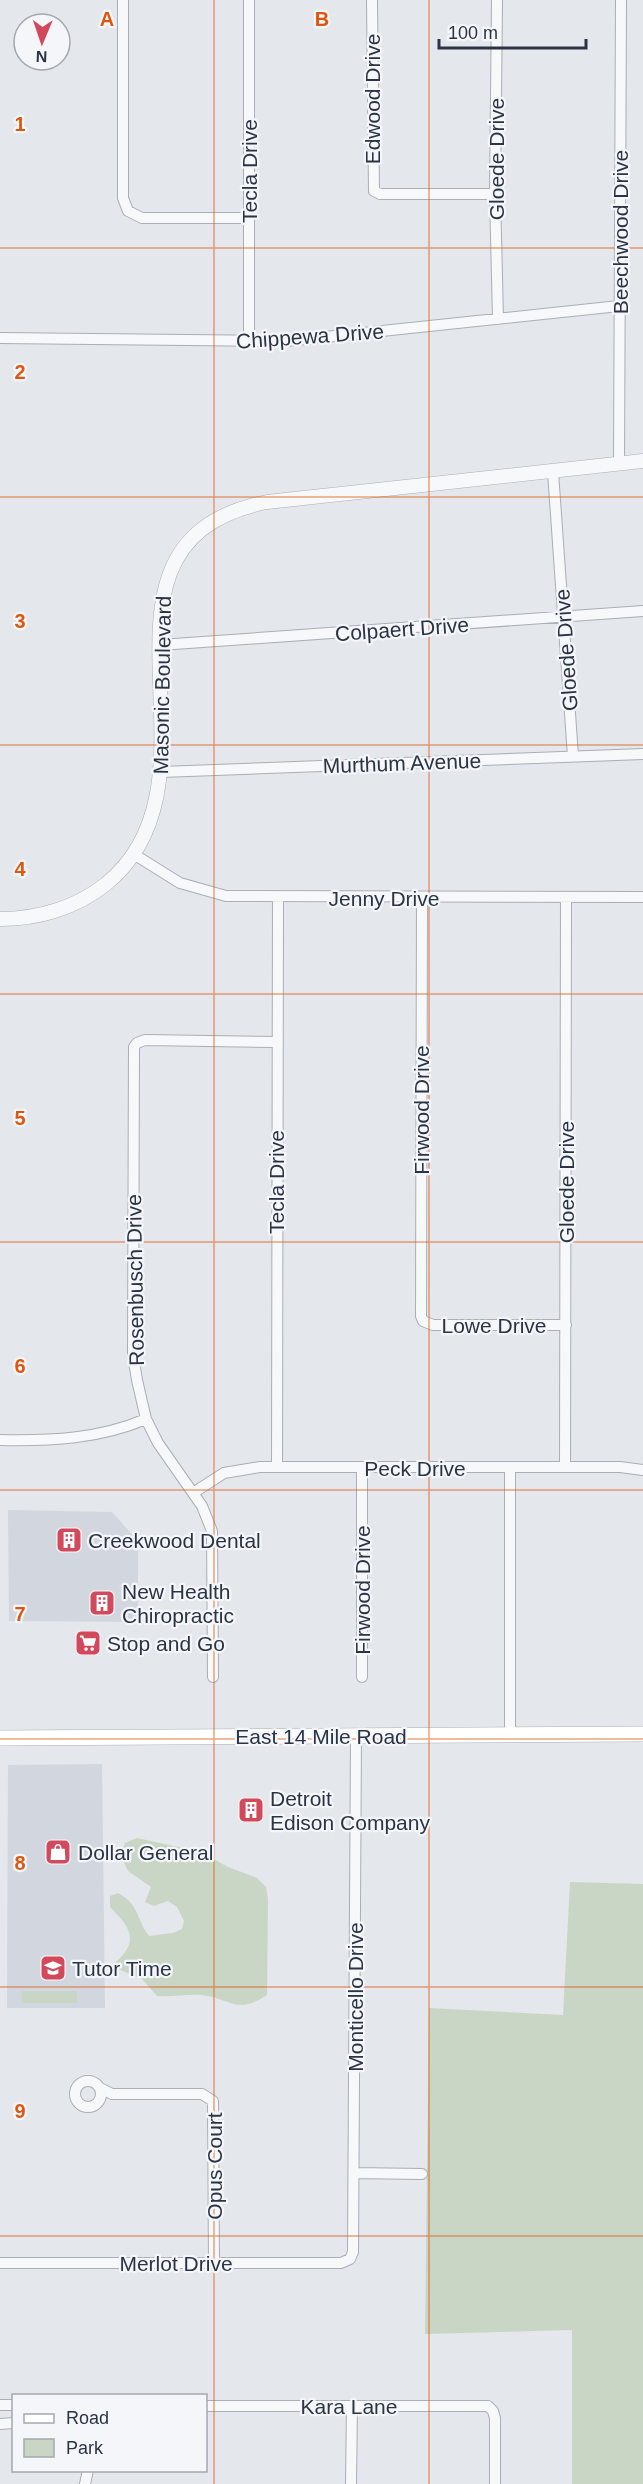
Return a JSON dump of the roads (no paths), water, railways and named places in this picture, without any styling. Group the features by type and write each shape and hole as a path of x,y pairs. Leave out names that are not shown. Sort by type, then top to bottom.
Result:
{"main road":[{"name":"East 14 Mile Road","path":"0,1738 643,1734"}],"street":[{"path":"123,0 123,191 128,211 142,218 248,218"},
{"name":"Tecla Drive","path":"249,0 249,342"},
{"name":"Edwood Drive","path":"372,0 372,183 374,191 380,194 495,194"},
{"name":"Gloede Drive","path":"497,0 495,194 498,319"},
{"name":"Beechwood Drive","path":"619,464 621,0"},
{"name":"Chippewa Drive","path":"0,338 249,342 327,337 620,306"},
{"name":"Masonic Boulevard","path":"0,919 30,917 72,905 95,892 135,855 155,812 161,772 160,645 163,594 172,565 195,535 229,512 267,502 643,461"},
{"name":"Gloede Drive","path":"553,472 573,756"},
{"name":"Colpaert Drive","path":"160,645 643,611"},
{"name":"Murthum Avenue","path":"161,772 643,754"},
{"name":"Jenny Drive","path":"135,855 157,871 197,890 226,896 643,897"},
{"name":"Tecla Drive","path":"277,1467 278,897"},
{"name":"Firwood Drive","path":"422,898 421,1311 423,1321"},
{"name":"Gloede Drive","path":"565,1467 566,898"},
{"name":"Rosenbusch Drive","path":"213,1677 212,1531 206,1513 164,1452 146,1419 133,1355 134,1052 137,1043 145,1040 276,1042"},
{"name":"Lowe Drive","path":"423,1321 433,1325 566,1325"},
{"path":"0,1440 66,1439 91,1436 146,1419"},
{"name":"Peck Drive","path":"193,1493 224,1473 241,1468 565,1467 643,1470"},
{"name":"Firwood Drive","path":"362,1468 362,1677"},
{"path":"510,1468 510,1735"},
{"name":"Monticello Drive","path":"350,2259 353,2252 354,2174 356,1736"},
{"path":"100,2101 100,2088 93,2082 85,2081 78,2086 75,2093 77,2102 84,2106 93,2106 112,2094"},
{"name":"Opus Court","path":"100,2088 112,2094 202,2094 207,2095 213,2101 214,2263"},
{"path":"354,2174 422,2174"},
{"name":"Merlot Drive","path":"0,2263 341,2263 350,2259"},
{"name":"Kara Lane","path":"207,2406 476,2405 491,2408 495,2418 495,2484"},
{"path":"351,2484 352,2406"}],"place":[{"name":"Creekwood Dental","path":"69,1540"},
{"name":"New Health Chiropractic","path":"102,1603"},
{"name":"Stop and Go","path":"88,1643"},
{"name":"Detroit Edison Company","path":"251,1810"},
{"name":"Dollar General","path":"58,1852"},
{"name":"Tutor Time","path":"53,1968"}]}
